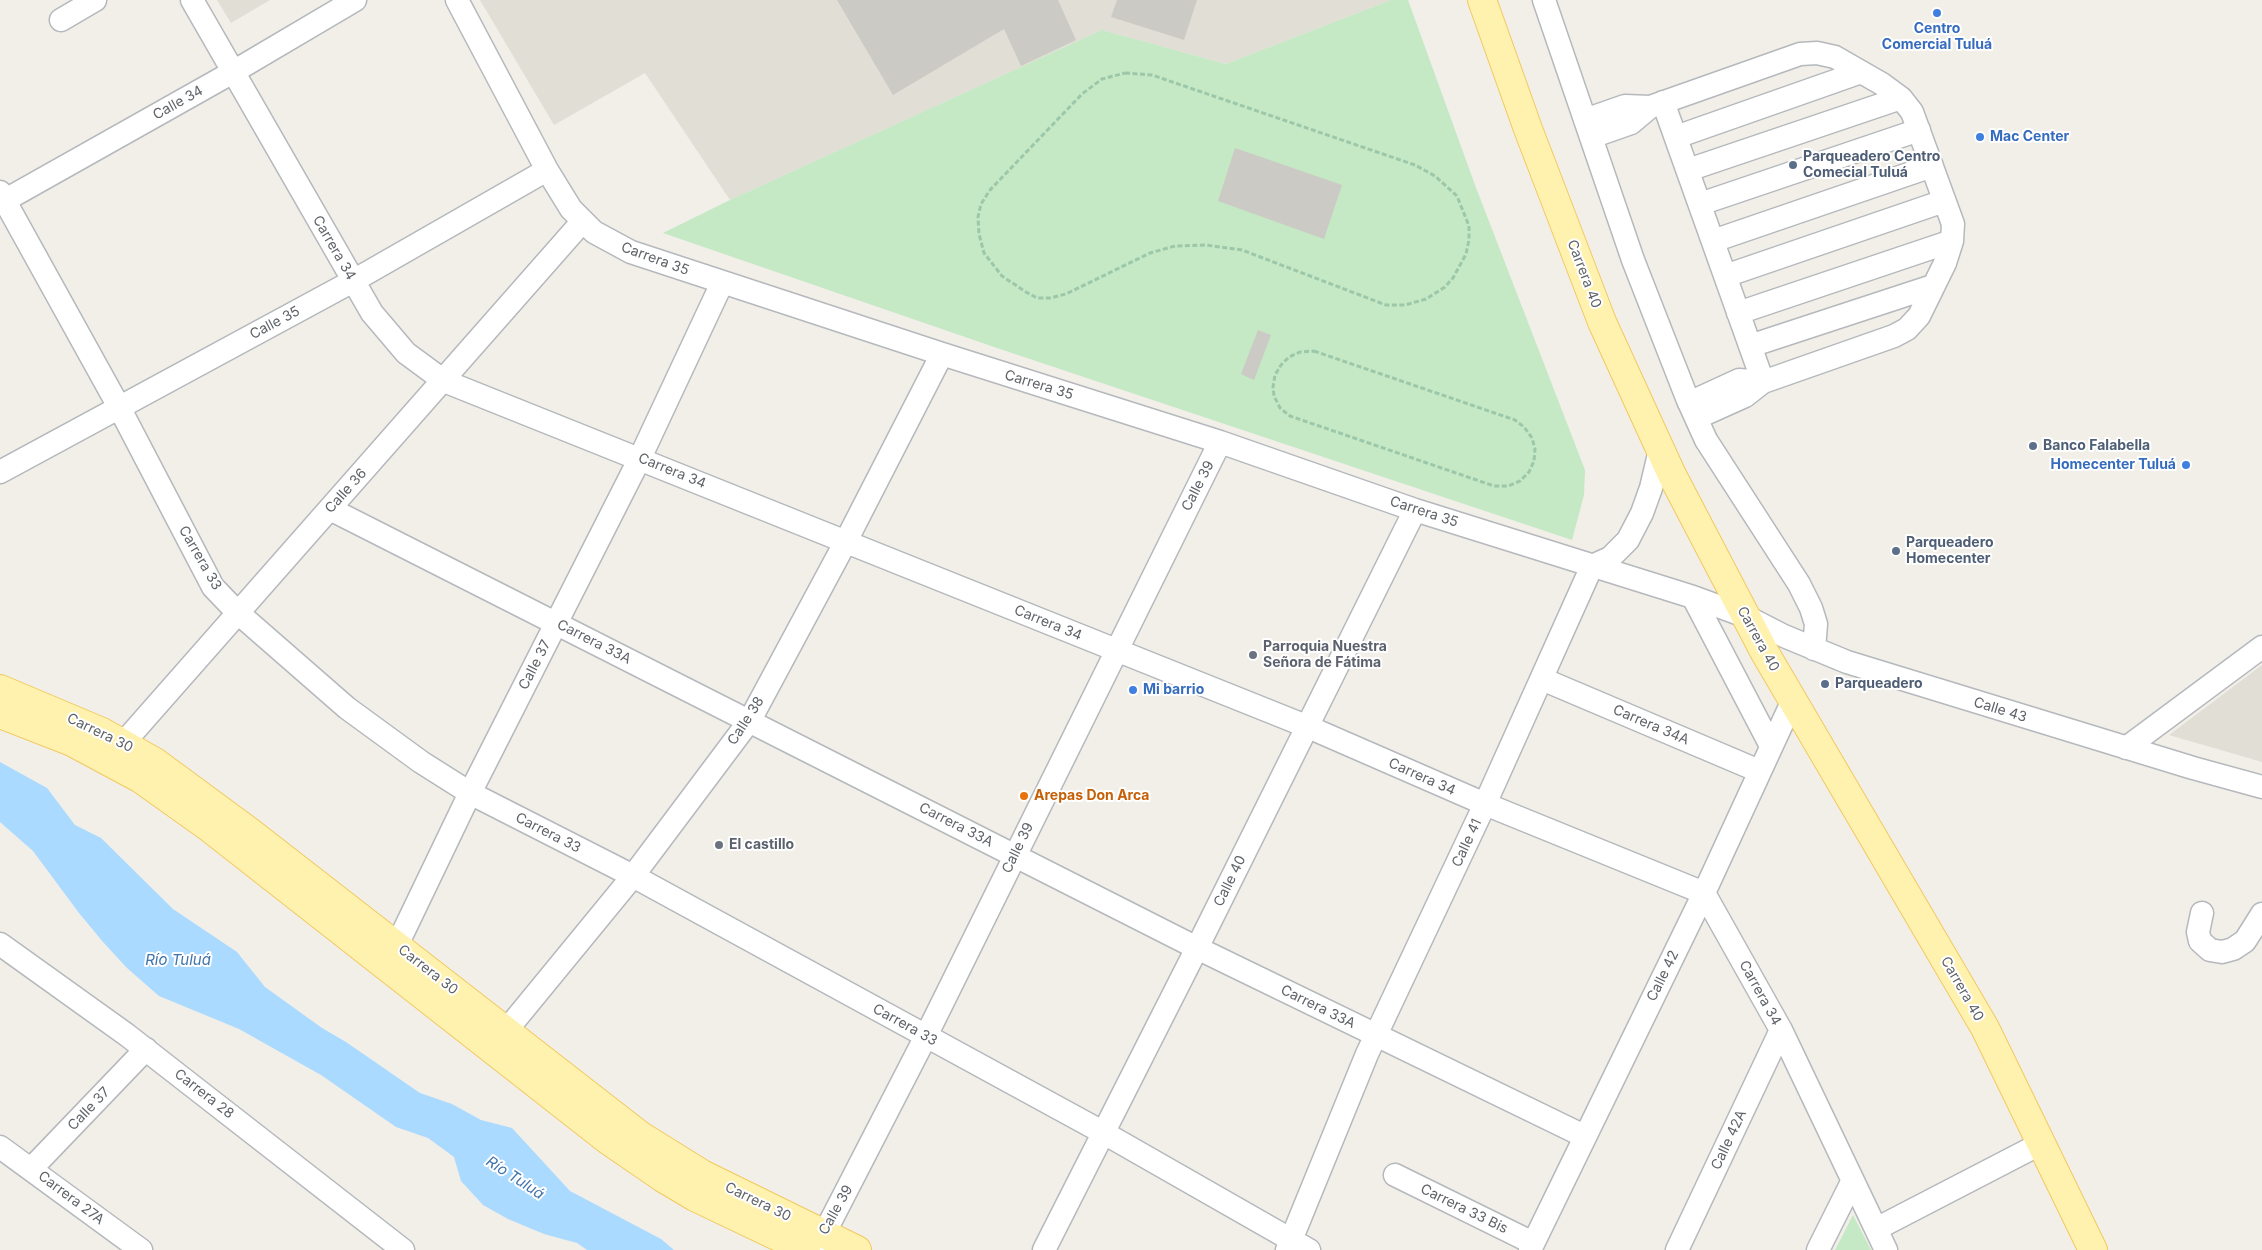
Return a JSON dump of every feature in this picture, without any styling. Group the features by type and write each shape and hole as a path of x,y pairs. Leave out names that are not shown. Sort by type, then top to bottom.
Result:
{"main road":[{"name":"Carrera 40","path":"1483,0 1528,129 1602,322 1660,450 1745,616 1985,1028 2093,1250"},
{"name":"Carrera 30","path":"0,690 82,722 116,752 141,779 390,955 498,1041 669,1154 813,1245 857,1250"},
{"name":"Carrera 30","path":"0,714 72,742 116,752"}],"street":[{"path":"61,20 95,0"},
{"name":"Carrera 34","path":"192,0 353,281 387,332 406,353 444,381 1306,726 1485,804 1704,892 1781,1030 1886,1250"},
{"name":"Calle 34","path":"2,198 233,72 356,0"},
{"name":"Carrera 35","path":"457,0 547,170 571,209 582,222 609,241 631,252 942,354 1220,442 1415,510 1693,597 1745,616"},
{"path":"1544,0 1633,260 1692,410 1706,440 1728,478 1799,584 1811,608 1816,624 1814,649"},
{"path":"1588,128 1631,123 1657,105 1800,54 1817,53 1834,57 1901,98 1912,112 1919,130 1953,224 1952,240 1945,263 1919,316 1907,329 1894,336 1763,382 1745,396 1692,410"},
{"path":"1676,136 1861,72"},
{"path":"1688,170 1901,98"},
{"path":"1657,105 1676,136 1763,382"},
{"path":"1700,204 1919,130"},
{"path":"1713,241 1932,166"},
{"name":"Calle 35","path":"0,472 353,281 547,170"},
{"name":"Carrera 33","path":"2,198 119,407 213,587 237,612 361,718 421,762 470,793 633,876 1104,1133 1296,1247"},
{"path":"1725,276 1944,201"},
{"name":"Calle 36","path":"116,752 237,612 444,381 582,222"},
{"path":"1738,313 1952,240"},
{"name":"Calle 37","path":"390,955 640,458 722,283"},
{"path":"1750,346 1934,286"},
{"name":"Calle 38","path":"498,1041 633,876 750,720 845,543 942,354"},
{"name":"Calle 39","path":"813,1245 926,1036 1220,442"},
{"path":"1592,566 1610,558 1628,540 1642,513 1651,488 1660,450"},
{"name":"Carrera 33A","path":"330,509 1197,948 1584,1136"},
{"name":"Calle 40","path":"1044,1250 1415,510"},
{"name":"Calle 41","path":"1296,1247 1376,1035 1485,804 1592,566"},
{"path":"1693,597 1771,746"},
{"name":"Calle 43","path":"1745,616 1814,649 1873,670 2126,748 2262,787"},
{"path":"2126,748 2262,647"},
{"name":"Carrera 34A","path":"1542,679 1759,771"},
{"name":"Calle 42","path":"1532,1246 1704,892 1793,700"},
{"path":"2202,913 2198,932 2200,941 2210,950 2222,952 2233,949 2246,941 2262,914"},
{"name":"Carrera 28","path":"0,944 82,1000 403,1250"},
{"name":"Calle 42A","path":"1677,1250 1781,1030"},
{"name":"Calle 37","path":"31,1169 146,1049"},
{"path":"1876,1229 2042,1143"},
{"name":"Carrera 27A","path":"0,1147 140,1250"},
{"name":"Carrera 33 Bis","path":"1395,1174 1532,1246"},
{"path":"1818,1250 1852,1182"}],"path":[{"path":"1125,73 1152,75 1415,165 1435,176 1457,196 1469,226 1466,254 1453,278 1444,288 1426,299 1406,304 1386,305 1242,250 1206,245 1175,246 1150,253 1066,294 1050,298 1037,298 1026,292 1002,276 984,253 979,234 978,217 981,204 990,190 1082,94 1102,79 1125,73"},
{"path":"1314,351 1515,420 1524,427 1532,438 1535,449 1534,461 1520,481 1508,486 1494,486 1291,416 1280,408 1274,396 1275,375 1289,357 1300,352 1314,351"}],"shaded area":[{"path":"217,0 270,0 231,23"},
{"path":"480,0 1391,0 1226,64 1102,30 730,200 645,73 554,125"},
{"path":"2262,665 2262,762 2169,735"}],"green space":[{"path":"1391,0 1408,0 1475,185 1585,470 1584,495 1572,540 997,348 663,233 730,200 1102,30 1226,64"},
{"path":"1853,1215 1871,1250 1835,1250"}],"water":[{"name":"Río Tuluá","path":"0,762 47,788 75,825 101,838 173,909 237,952 265,987 322,1028 346,1042 420,1093 452,1104 481,1120 512,1128 570,1191 661,1239 674,1250 587,1250 577,1243 544,1234 508,1219 483,1205 461,1181 454,1157 428,1138 396,1127 321,1075 239,1029 159,996 127,968 103,942 33,851 0,822"}],"building":[{"path":"837,0 1058,0 1076,40 1021,66 1004,29 893,95"},
{"path":"1117,0 1197,0 1184,40 1111,17"},
{"path":"1235,148 1342,185 1324,239 1218,201"},
{"path":"1258,330 1271,335 1254,380 1241,374"}],"place":[{"name":"Centro Comercial Tuluá","path":"1937,13"},
{"name":"Mac Center","path":"1980,137"},
{"name":"Parqueadero Centro Comecial Tuluá","path":"1793,165"},
{"name":"Banco Falabella","path":"2033,446"},
{"name":"Homecenter Tuluá","path":"2186,465"},
{"name":"Parqueadero Homecenter","path":"1896,551"},
{"name":"Parroquia Nuestra Señora de Fátima","path":"1253,655"},
{"name":"Parqueadero","path":"1825,684"},
{"name":"Mi barrio","path":"1133,690"},
{"name":"Arepas Don Arca","path":"1024,796"},
{"name":"El castillo","path":"719,845"}]}
